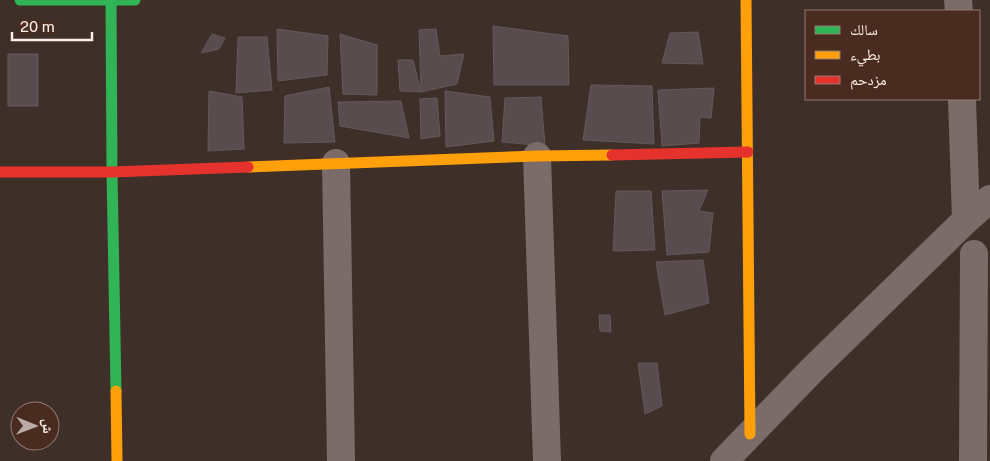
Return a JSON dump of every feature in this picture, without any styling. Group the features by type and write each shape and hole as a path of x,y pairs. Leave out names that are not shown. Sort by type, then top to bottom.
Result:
{"street":[{"path":"20,0 135,0"},
{"path":"111,0 117,461"},
{"path":"746,0 750,434"},
{"path":"962,100 966,220"},
{"path":"0,172 112,172 537,156 748,152"},
{"path":"537,156 547,461"},
{"path":"336,163 341,461"},
{"path":"724,461 814,368 990,199"},
{"path":"973,461 974,254"}],"building":[{"path":"493,26 568,36 569,85 494,85"},
{"path":"277,29 328,36 327,75 278,81"},
{"path":"436,29 440,56 464,54 457,84 421,92 419,30"},
{"path":"698,32 703,64 662,63 670,33"},
{"path":"212,34 225,38 219,49 201,53"},
{"path":"340,34 377,45 377,95 343,94"},
{"path":"238,37 267,37 272,90 236,93"},
{"path":"8,54 38,54 38,106 8,106"},
{"path":"398,60 413,60 421,92 400,91"},
{"path":"591,85 652,86 654,144 583,140"},
{"path":"329,87 335,142 284,143 285,96"},
{"path":"714,88 711,118 700,117 699,143 662,146 658,90"},
{"path":"209,91 242,97 244,149 208,151"},
{"path":"445,91 490,97 494,141 446,147"},
{"path":"541,97 545,146 502,142 505,98"},
{"path":"437,98 440,136 421,139 420,99"},
{"path":"401,101 409,138 340,126 338,102"},
{"path":"708,190 699,211 713,213 709,252 667,255 662,191"},
{"path":"616,191 651,191 655,250 613,251"},
{"path":"703,260 709,303 665,315 656,262"},
{"path":"599,315 610,315 611,332 600,331"},
{"path":"638,363 657,363 662,406 645,414"}],"traffic: fast":[{"path":"20,0 135,0"},
{"path":"111,0 116,391"}],"traffic: slow":[{"path":"746,0 750,434"},
{"path":"248,167 612,155"},
{"path":"116,391 117,461"}],"traffic: jam":[{"path":"612,155 748,152"},
{"path":"0,172 112,172 248,167"}]}
